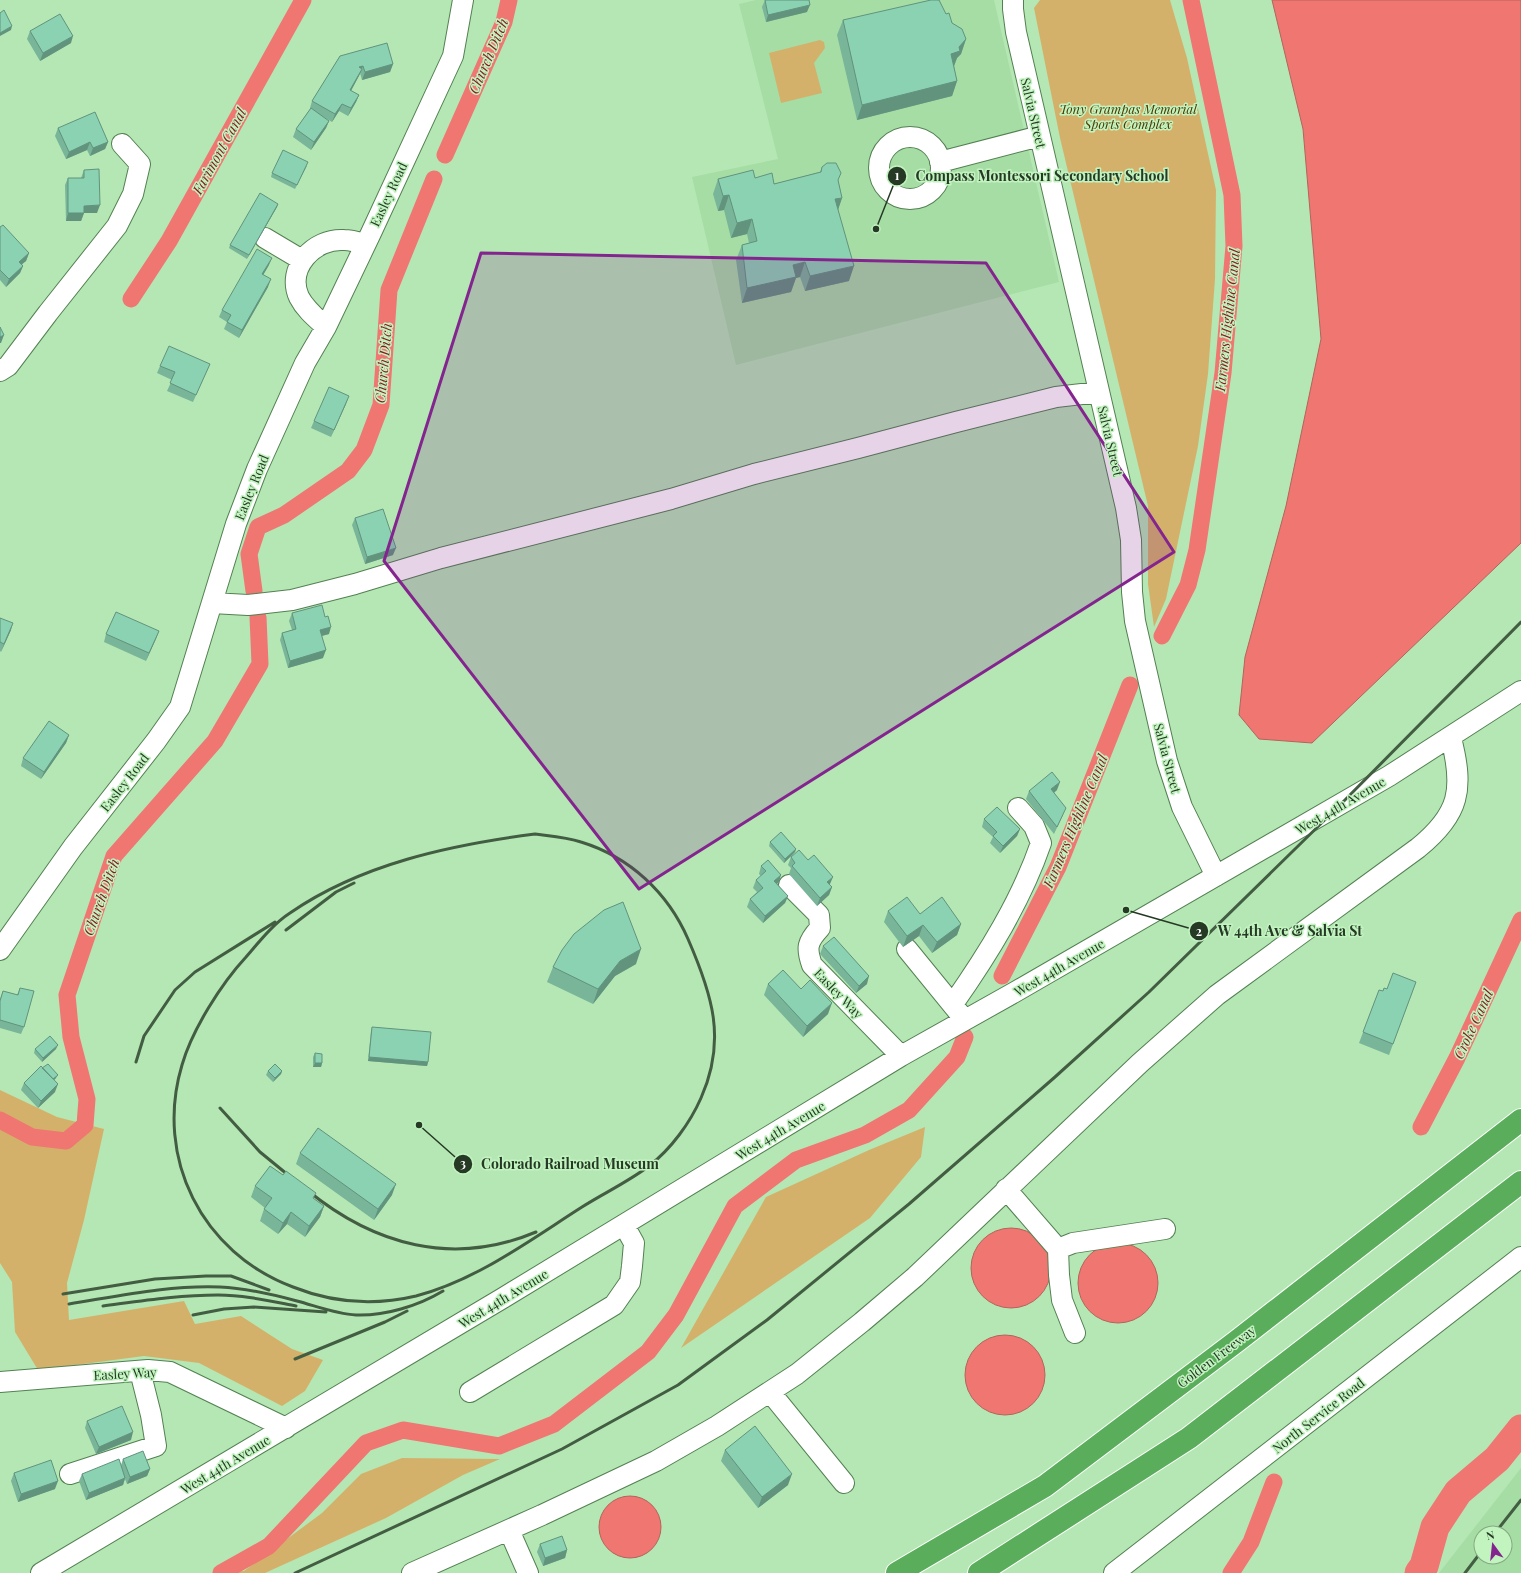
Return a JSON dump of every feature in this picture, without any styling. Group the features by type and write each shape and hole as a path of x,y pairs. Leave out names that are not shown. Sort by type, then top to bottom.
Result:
{"highway":[{"name":"Golden Freeway","path":"897,1573 1045,1486 1237,1341 1521,1120"},
{"path":"978,1573 1189,1438 1521,1182"}],"street":[{"name":"Easley Road","path":"0,950 73,847 156,741 180,707 236,524 257,469 306,363 326,327 453,56 463,0"},
{"name":"Salvia Street","path":"1013,0 1016,32 1129,521 1132,592 1135,621 1167,761 1182,807 1216,876"},
{"path":"940,162 1040,136"},
{"path":"0,371 8,366 117,226 132,194 140,164 122,144"},
{"path":"266,238 302,260"},
{"path":"326,327 305,307 298,295 296,276 302,260 315,248 329,242 343,239 365,244"},
{"path":"212,602 248,606 292,600 355,584 441,558 671,499 754,474 1056,397 1100,392"},
{"name":"West 44th Avenue","path":"41,1573 286,1428 901,1056 1015,992 1389,776 1451,738 1521,691"},
{"path":"412,1573 509,1530 656,1461 717,1426 797,1374 862,1322 915,1277 1140,1063 1217,995 1412,853 1436,833 1449,814 1457,793 1458,770 1451,738"},
{"path":"953,1004 981,964 1031,874 1041,843 1034,826 1018,808"},
{"name":"Easley Way","path":"789,886 819,915 820,928 811,938 807,951 812,965 901,1056"},
{"path":"907,949 966,1020"},
{"path":"1006,1189 1058,1249 1062,1300 1075,1332"},
{"path":"470,1392 614,1305 630,1282 632,1266 634,1243 624,1224"},
{"path":"1058,1249 1073,1243 1164,1229"},
{"name":"North Service Road","path":"1114,1573 1521,1257"},
{"path":"70,1474 156,1446 151,1415 140,1371"},
{"name":"Easley Way","path":"0,1382 140,1371 170,1372 286,1428"},
{"path":"770,1392 844,1483"},
{"path":"509,1530 528,1573"}],"highlighted area":[{"path":"481,253 986,263 1174,552 639,889 384,561"}],"shaded area":[{"path":"756,0 994,0 1059,282 736,365 692,177 778,159 739,4"},
{"path":"1272,0 1521,0 1521,543 1312,743 1259,739 1239,715 1245,657 1286,506 1321,339 1303,129"},
{"path":"1011,1228 1026,1231 1039,1240 1048,1253 1051,1268 1048,1283 1039,1296 1026,1305 1011,1308 996,1305 983,1296 974,1283 971,1268 974,1253 983,1240 996,1231"},
{"path":"1110,1243 1126,1243 1140,1250 1151,1261 1158,1275 1158,1291 1155,1298 1146,1311 1140,1316 1126,1323 1110,1323 1096,1316 1085,1305 1078,1291 1078,1275 1085,1261 1096,1250"},
{"path":"1005,1335 1020,1338 1033,1347 1042,1360 1045,1375 1042,1390 1033,1403 1020,1412 1005,1415 990,1412 977,1403 968,1390 965,1375 968,1360 977,1347 990,1338"},
{"path":"1521,1468 1521,1573 1439,1573 1473,1529 1473,1565 1513,1565 1513,1525 1476,1525"},
{"path":"624,1496 636,1496 652,1505 659,1515 661,1527 659,1539 652,1549 636,1558 624,1558 613,1553 604,1544 599,1533 599,1521 604,1510 613,1501"}],"green space":[{"name":"Tony Grampas Memorial Sports Complex","path":"1040,0 1170,0 1187,58 1216,190 1215,279 1208,374 1198,446 1166,599 1154,627 1148,584 1148,506 1060,138 1034,8"},
{"path":"820,40 824,42 825,48 814,63 822,93 781,103 769,53"},
{"path":"0,1090 57,1117 104,1129 84,1220 67,1283 69,1320 184,1301 195,1324 241,1316 292,1349 323,1360 305,1391 282,1406 199,1363 144,1356 38,1370 15,1332 12,1282 0,1263"},
{"path":"925,1127 921,1157 870,1218 681,1348 766,1197 869,1150"},
{"path":"402,1458 500,1459 463,1475 386,1518 265,1573 212,1573 244,1571 322,1513 361,1474"}],"building":[{"path":"765,0 809,0 810,5 768,15"},
{"path":"931,0 939,0 946,14 949,13 952,23 962,29 966,39 959,47 960,51 951,54 957,81 862,105 843,20"},
{"path":"4,10 12,26 0,33 0,13"},
{"path":"60,14 73,36 43,53 30,31"},
{"path":"387,43 393,64 365,72 363,66 359,67 362,69 350,90 359,95 351,108 342,104 335,114 312,101 340,56"},
{"path":"311,108 329,121 314,142 296,129"},
{"path":"95,112 108,142 93,148 90,142 69,152 58,128"},
{"path":"283,150 308,162 297,185 272,173"},
{"path":"827,163 836,163 841,173 838,180 842,198 835,199 854,266 810,276 805,262 793,265 796,277 747,288 742,245 757,241 752,219 737,223 729,195 723,196 718,179 753,170 755,178 772,173 774,184 821,172 822,167"},
{"path":"99,169 100,205 84,206 84,213 68,213 68,178 84,178 84,170"},
{"path":"260,193 278,204 249,255 230,245"},
{"path":"3,225 29,253 19,262 23,266 9,279 0,270 0,227"},
{"path":"257,249 272,258 262,274 271,279 242,330 227,322 231,315 222,310"},
{"path":"0,327 4,335 0,337"},
{"path":"169,346 210,364 196,395 170,383 175,372 160,366"},
{"path":"329,387 349,396 334,430 314,421"},
{"path":"383,509 396,548 367,557 355,518"},
{"path":"322,605 325,617 328,616 331,627 320,630 326,650 290,661 282,633 296,629 292,613"},
{"path":"116,612 159,631 149,653 106,634"},
{"path":"0,618 13,623 4,644 0,642"},
{"path":"49,721 69,735 44,772 23,758"},
{"path":"1052,772 1060,782 1051,789 1066,808 1057,827 1029,791"},
{"path":"997,807 1020,829 1003,846 993,836 997,832 984,819"},
{"path":"781,832 796,849 785,859 770,842"},
{"path":"799,850 808,860 814,855 833,877 827,882 832,887 820,898 792,866 795,863 791,857"},
{"path":"768,860 781,875 774,881 788,896 765,916 750,899 763,888 756,880 766,871 761,866"},
{"path":"907,897 920,914 942,897 961,924 937,942 923,925 907,936 888,911"},
{"path":"623,902 641,949 620,961 598,989 553,967 562,950 574,934 604,910"},
{"path":"834,937 869,976 859,986 823,946"},
{"path":"783,970 801,989 810,980 832,1003 807,1026 768,984"},
{"path":"1393,973 1416,982 1393,1044 1363,1032 1379,990 1383,991 1384,988 1387,989"},
{"path":"20,988 34,991 24,1027 0,1020 0,1001 3,991 18,995"},
{"path":"372,1027 431,1032 428,1062 369,1057"},
{"path":"50,1036 58,1045 43,1058 35,1049"},
{"path":"315,1053 322,1054 322,1063 315,1063"},
{"path":"48,1064 58,1075 53,1079 42,1068"},
{"path":"275,1064 282,1071 275,1078 268,1071"},
{"path":"41,1066 58,1084 41,1101 24,1083"},
{"path":"318,1128 396,1184 378,1209 300,1153"},
{"path":"270,1166 283,1175 286,1171 316,1193 313,1198 324,1206 309,1226 291,1212 283,1223 264,1209 272,1198 255,1186"},
{"path":"122,1406 133,1432 99,1447 87,1421"},
{"path":"755,1426 792,1474 762,1497 725,1450"},
{"path":"143,1451 150,1469 130,1477 123,1459"},
{"path":"119,1459 125,1478 89,1493 82,1474"},
{"path":"51,1460 58,1481 21,1494 14,1473"},
{"path":"562,1536 567,1550 545,1558 540,1544"}],"waterway":[{"name":"Farimont Canal","path":"131,299 169,241 303,0"},
{"name":"Church Ditch","path":"445,155 504,22 509,0"},
{"name":"Farmers Highline Canal","path":"1162,636 1188,585 1197,550 1223,373 1234,246 1232,195 1191,0"},
{"name":"Church Ditch","path":"254,591 249,554 258,527 284,515 348,471 364,450 381,405 389,290 434,179"},
{"name":"Church Ditch","path":"0,1120 32,1137 66,1141 85,1125 87,1099 71,1037 67,995 114,856 215,741 260,664 258,617"},
{"name":"Farmers Highline Canal","path":"1002,976 1058,867 1130,685"},
{"name":"Croke Canal","path":"1421,1127 1457,1058 1521,920"},
{"name":"Farmers Highline Canal","path":"221,1573 269,1546 366,1443 403,1430 499,1446 554,1424 648,1352 676,1315 735,1206 796,1160 865,1135 909,1110 957,1057 965,1037"},
{"path":"1419,1573 1424,1566 1435,1527 1458,1492 1497,1459 1521,1429"},
{"name":"Croke Canal","path":"1231,1573 1251,1542 1274,1482"}],"railway":[{"path":"295,1573 562,1449 678,1385 767,1320 909,1204 1055,1077 1149,992 1341,804 1521,622"},
{"path":"535,834 575,840 616,857 631,867 658,892 680,922 697,959 710,998 715,1037 709,1077 697,1107 686,1126 665,1152 641,1172 482,1270 439,1289 416,1296 385,1301 369,1302 338,1300 323,1297 293,1287 261,1272 233,1251 211,1226 193,1198 181,1167 175,1134 175,1100 182,1065 187,1051 208,1008 236,968 261,939 284,917 317,896 376,869 407,859 471,844 535,834"},
{"path":"286,930 336,892 354,883"},
{"path":"136,1062 144,1036 175,990 195,972 275,922"},
{"path":"220,1108 260,1152 293,1179"},
{"path":"307,1190 333,1209 359,1225 387,1237 416,1245 445,1249 475,1248 505,1242 536,1232"},
{"path":"63,1294 155,1279 206,1276 231,1276 269,1290"},
{"path":"69,1304 163,1289 220,1287 249,1290 268,1294 341,1313 367,1315 401,1309 423,1301 443,1291"},
{"path":"103,1306 146,1300 203,1295 247,1297 296,1306"},
{"path":"193,1315 224,1309 254,1307 326,1312"},
{"path":"295,1359 385,1322 407,1311"},
{"path":"1501,1525 1521,1500"},
{"path":"1465,1573 1473,1562"}],"place":[{"name":"Compass Montessori Secondary School","path":"876,229"},
{"name":"W 44th Ave & Salvia St","path":"1126,910"},
{"name":"Colorado Railroad Museum","path":"419,1125"}]}
